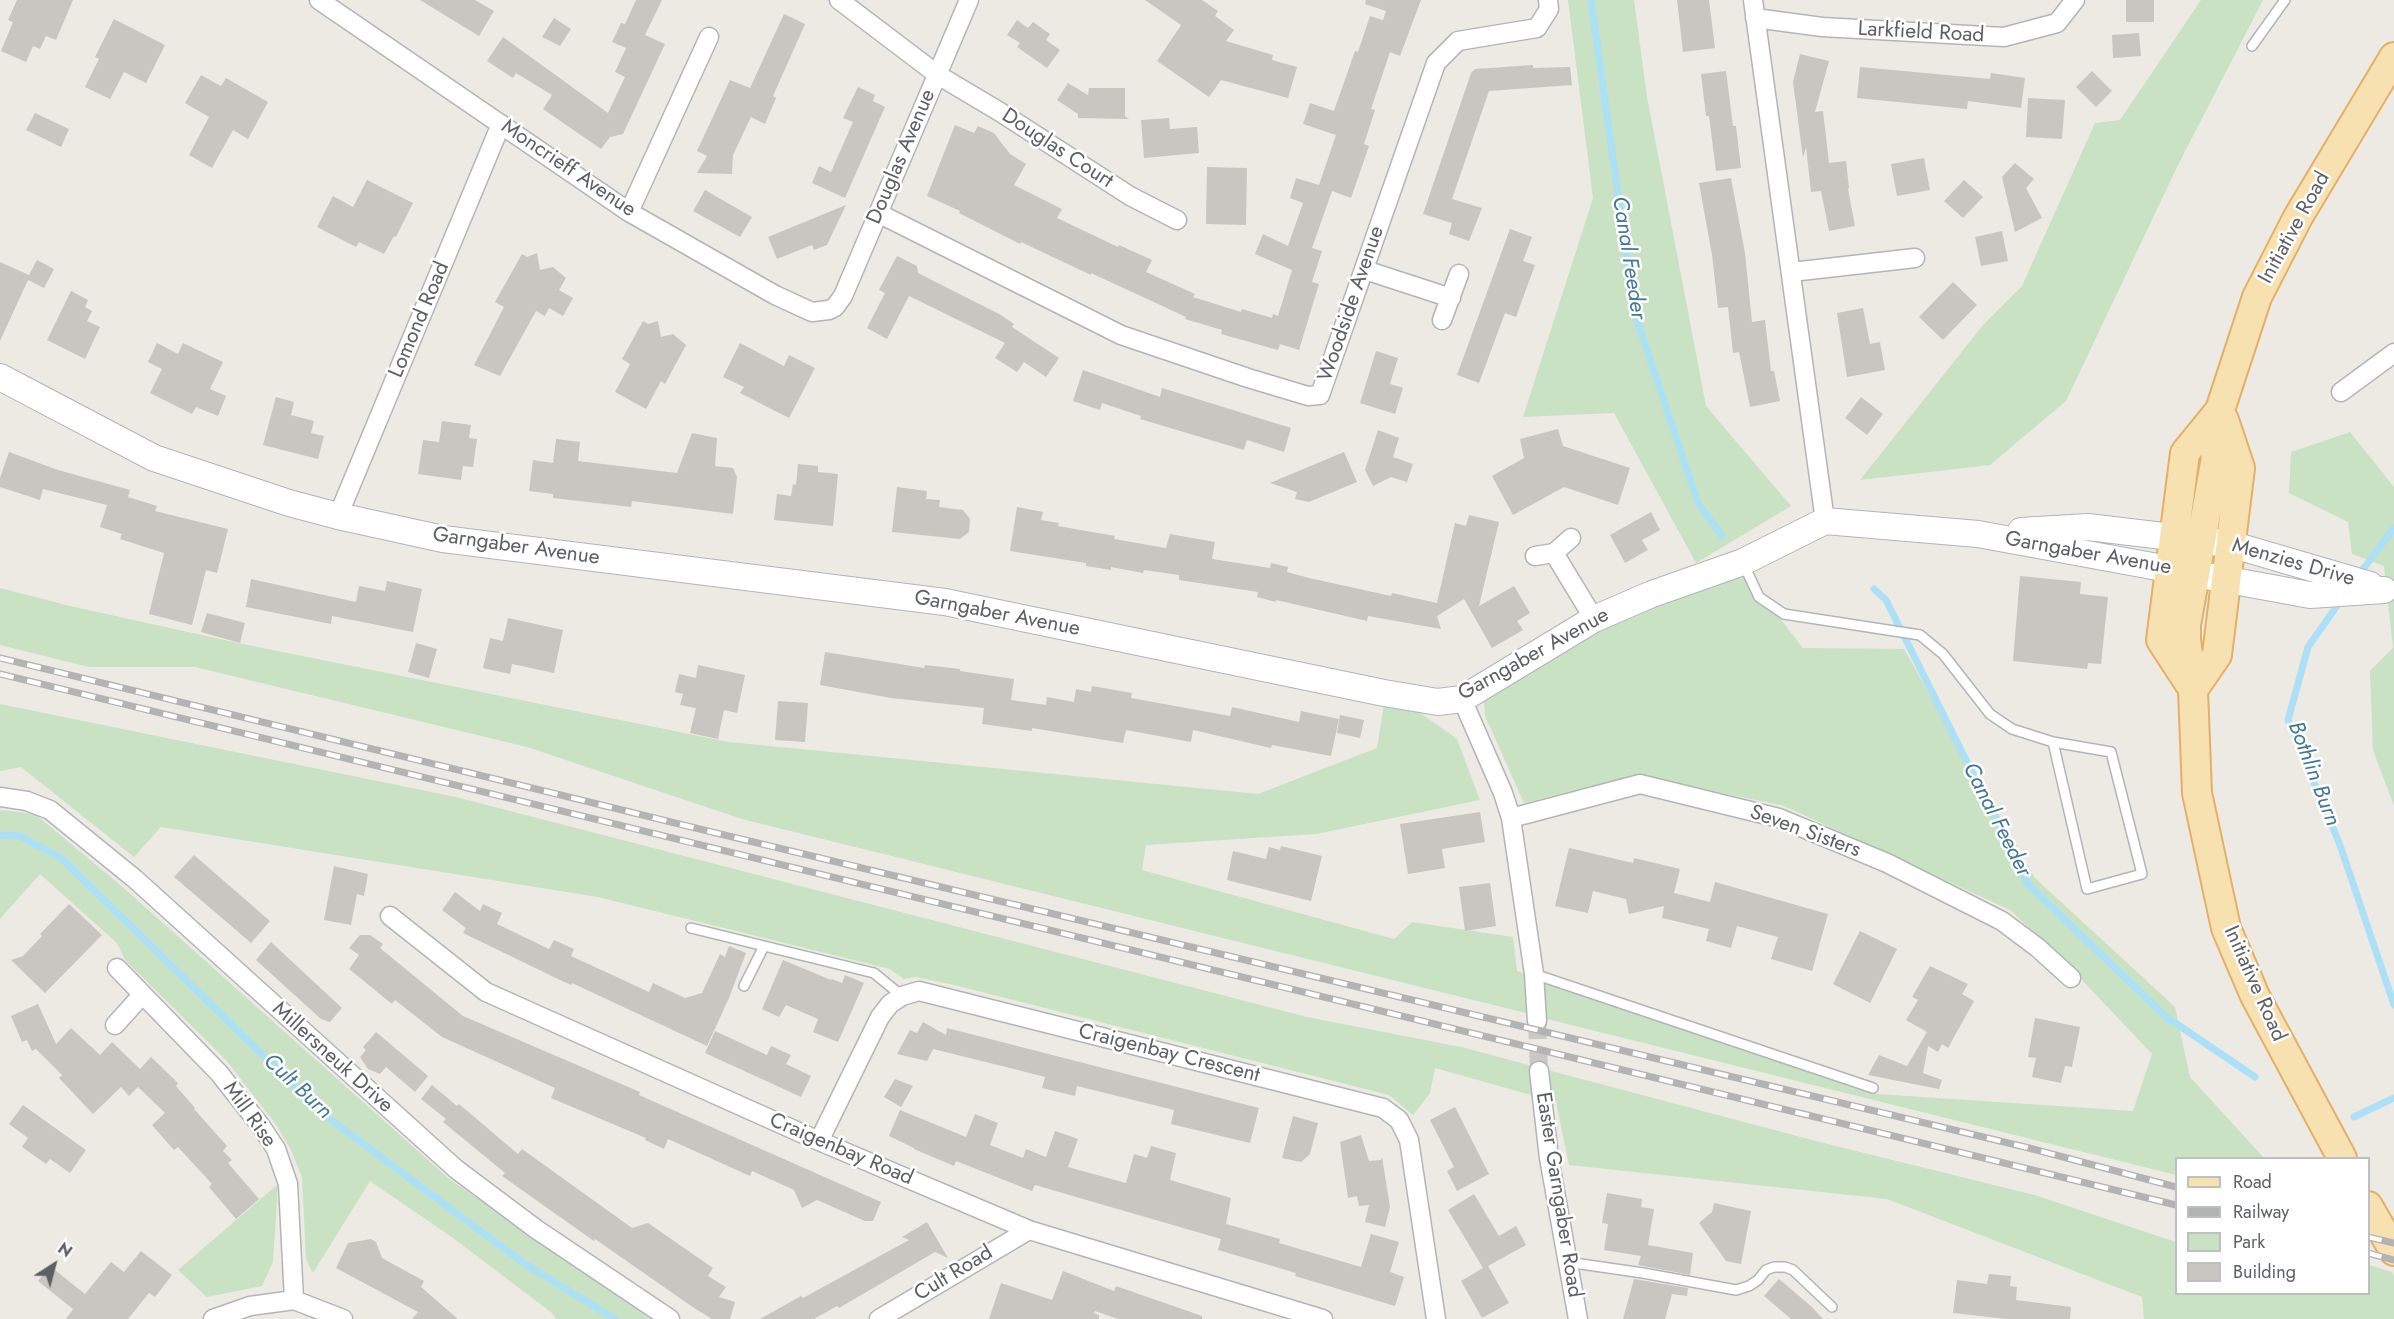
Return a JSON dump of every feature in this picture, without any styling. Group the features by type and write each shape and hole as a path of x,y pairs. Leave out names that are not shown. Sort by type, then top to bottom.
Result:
{"main road":[{"name":"Initiative Road","path":"2341,1157 2255,996 2226,928 2197,793 2193,690 2161,640 2184,571 2174,537 2185,453 2220,410 2257,297 2298,217 2394,57"},
{"path":"2184,571 2202,540 2215,463 2220,410"},
{"path":"2193,690 2217,655 2240,468 2220,410"},
{"path":"2370,1209 2394,1251"}],"street":[{"name":"Moncrieff Avenue","path":"319,0 629,212 775,295 812,312 829,310"},
{"name":"Douglas Court","path":"839,0 938,75 1130,196 1178,220"},
{"name":"Douglas Avenue","path":"829,310 835,307 843,296 969,0"},
{"name":"Woodside Avenue","path":"878,213 1121,335 1308,396 1320,395 1436,63 1458,41 1538,28 1549,9 1548,0"},
{"name":"Larkfield Road","path":"1825,521 1754,9 1822,27 2004,37 2057,23 2075,0"},
{"path":"629,212 709,38"},
{"name":"Lomond Road","path":"338,516 501,124"},
{"path":"1792,272 1916,258"},
{"path":"1365,270 1451,298"},
{"path":"1442,320 1459,274"},
{"path":"2341,392 2394,353"},
{"name":"Garngaber Avenue","path":"0,377 154,458 289,503 338,516 443,538 945,602 1384,693 1438,702 1462,699 1594,619 1652,594 1743,562 1825,521 1978,534 2184,571"},
{"name":"Garngaber Avenue","path":"1978,534 2088,527 2202,540"},
{"path":"1535,556 1554,553 1571,538"},
{"name":"Menzies Drive","path":"2202,540 2230,544 2390,591"},
{"path":"1554,553 1594,619"},
{"name":"Menzies Drive","path":"2184,571 2310,595 2390,591"},
{"path":"1462,699 1503,793 1511,818 1534,974 1537,1022"},
{"name":"Seven Sisters","path":"1511,818 1640,784 1779,818 1887,863 2002,921 2038,948 2071,978"},
{"name":"Millersneuk Drive","path":"0,797 27,801 50,810 135,879 456,1169 536,1229 670,1319"},
{"name":"Craigenbay Road","path":"390,916 486,992 819,1141 1029,1230 1323,1319"},
{"name":"Mill Rise","path":"117,968 219,1073 276,1149 288,1184 294,1300"},
{"name":"Craigenbay Crescent","path":"902,996 919,991 1383,1108 1399,1120 1409,1140 1436,1319"},
{"path":"115,1025 142,995"},
{"path":"819,1141 880,1017 890,1004 902,996"},
{"name":"Easter Garngaber Road","path":"1539,1071 1549,1158 1578,1319"},
{"name":"Cult Road","path":"879,1319 1029,1230"},
{"path":"213,1319 250,1306 294,1300 343,1319"}],"lane":[{"path":"2252,46 2285,0"},
{"path":"1743,562 1759,597 1784,614 1920,635 1943,654 1990,714 2012,729 2053,742 2110,752 2142,874 2087,889 2053,742"},
{"path":"691,928 874,973 902,996"},
{"path":"744,986 764,946"},
{"path":"1534,974 1873,1088"},
{"path":"1567,1262 1655,1274 1736,1290 1749,1286 1766,1270 1785,1267 1793,1270 1832,1307"}],"green space":[{"path":"1568,0 1634,0 1647,97 1706,406 1791,506 1696,563 1614,413 1523,417 1593,198"},
{"path":"2201,0 2263,0 2178,165 2066,401 1990,465 1860,480 1983,325 2022,286 2095,123 2120,120"},
{"path":"2350,432 2394,487 2394,806 2373,750 2370,671 2393,648 2384,566 2352,554 2348,522 2289,493 2291,452"},
{"path":"1745,573 1803,648 1904,649 2035,878 2175,1007 2190,1077 2263,1157 2175,1157 2175,1175 1547,1019 1542,980 1877,1094 2133,1111 2152,1054 2063,960 2010,910 1784,806 1637,775 1524,803 1485,716 1484,703 1493,690 1597,624"},
{"path":"0,588 238,643 729,742 1258,794 1377,748 1384,705 1416,710 1457,739 1480,800 1316,834 1146,845 1142,870 1394,939 1412,922 1513,937 1517,971 1526,974 1530,1014 742,819 527,747 195,667 89,667 0,645"},
{"path":"0,704 456,797 1307,1017 1461,1047 1812,1140 2038,1196 2175,1242 2175,1295 2370,1295 2370,1265 2392,1272 2394,1319 2144,1319 2142,1297 1887,1199 1569,1165 1556,1102 1435,1068 1430,1093 1413,1115 1389,1095 954,985 916,977 904,979 890,969 598,897 161,827 134,857 21,767 0,771"},
{"path":"0,810 35,814 125,889 448,1178 651,1319 556,1319 552,1313 453,1238 370,1181 313,1273 306,1259 302,1177 291,1150 277,1126 226,1060 125,960 117,943 40,874 0,919"},
{"path":"278,1184 273,1262 262,1286 207,1297 178,1270"}],"building":[{"path":"17,0 73,0 56,40 46,36 40,49 33,46 26,62 1,51 13,22 8,20"},
{"path":"420,0 475,0 494,11 479,36"},
{"path":"636,0 662,0 645,35 665,44 623,134 610,137 601,149 543,109 552,95 516,73 513,78 487,61 503,37 608,113 625,77 615,72 626,48 612,42 621,23 625,24"},
{"path":"1145,0 1202,0 1218,11 1215,16 1234,30 1226,41 1273,55 1272,60 1297,67 1288,98 1221,80 1209,97 1157,61 1181,25"},
{"path":"1366,0 1421,0 1400,56 1390,52 1371,109 1375,110 1364,144 1369,146 1351,198 1332,191 1312,248 1322,251 1312,282 1319,284 1299,350 1280,344 1278,350 1221,334 1222,330 1185,319 1186,317 1091,273 1091,275 1021,242 1020,244 959,213 960,211 927,196 955,125 974,133 978,126 994,133 1010,154 1026,164 1014,185 1062,209 1057,218 1118,247 1119,245 1152,260 1146,272 1195,294 1193,297 1241,312 1242,309 1272,318 1273,314 1278,316 1292,270 1255,254 1263,234 1288,246 1303,203 1290,198 1296,178 1319,185 1336,135 1303,124 1310,103 1334,111 1370,16 1383,20 1386,11 1365,4"},
{"path":"1677,0 1709,0 1715,48 1683,52"},
{"path":"2126,0 2154,0 2154,22 2126,22"},
{"path":"784,14 805,24 773,96 776,98 765,124 751,117 733,155 732,174 697,173 707,156 697,151 730,80 750,88"},
{"path":"554,18 571,29 560,46 542,37"},
{"path":"114,19 165,45 146,83 124,72 110,99 85,87 99,59 95,57"},
{"path":"1017,20 1028,28 1033,22 1050,34 1046,40 1060,50 1047,68 1017,47 1020,43 1007,35"},
{"path":"2139,33 2141,56 2113,58 2112,35"},
{"path":"1800,54 1829,61 1815,112 1823,111 1829,163 1846,161 1848,189 1855,226 1829,231 1821,191 1811,192 1806,147 1803,158 1793,82"},
{"path":"1533,65 1533,68 1570,67 1572,85 1489,91 1452,199 1482,208 1469,241 1449,234 1452,223 1423,214 1471,73 1475,69"},
{"path":"1860,67 1990,79 1991,73 2025,78 2021,108 1968,101 1967,109 1857,98"},
{"path":"1726,71 1741,168 1716,171 1701,74"},
{"path":"2092,71 2112,91 2096,107 2076,87"},
{"path":"201,75 221,86 226,78 268,102 248,139 233,130 212,168 189,155 209,117 185,103"},
{"path":"1068,83 1088,95 1089,88 1125,88 1125,116 1129,119 1078,118 1078,114 1057,100"},
{"path":"858,87 875,95 873,101 885,107 845,198 812,183 819,166 831,172 853,122 843,118"},
{"path":"2028,98 2065,100 2062,139 2026,137"},
{"path":"35,113 69,129 61,147 26,130"},
{"path":"1169,118 1170,129 1197,127 1199,153 1144,158 1141,120"},
{"path":"1924,158 1930,190 1897,196 1891,164"},
{"path":"2015,163 2034,179 2026,188 2042,218 2015,232 2002,177"},
{"path":"1207,167 1247,168 1246,225 1206,224"},
{"path":"1731,178 1745,253 1752,322 1765,320 1771,371 1774,371 1780,401 1750,407 1739,352 1733,353 1728,307 1718,308 1712,255 1699,183"},
{"path":"367,180 413,203 396,237 394,236 384,254 359,242 356,247 317,227 333,196 353,207"},
{"path":"1964,180 1983,197 1963,218 1944,201"},
{"path":"705,190 752,217 740,237 693,211"},
{"path":"846,205 827,245 814,250 812,245 777,259 768,237"},
{"path":"1510,229 1532,237 1523,261 1535,265 1516,317 1505,313 1479,383 1457,375"},
{"path":"2002,231 2008,261 1981,266 1975,237"},
{"path":"537,253 540,270 553,267 566,278 559,290 573,298 563,316 549,308 545,316 536,311 500,376 474,365 504,307 495,302 522,254 527,257"},
{"path":"897,256 917,266 918,273 1001,315 1014,324 1012,327 1059,358 1046,377 1024,362 1017,372 995,358 1005,343 909,296 887,339 867,328 885,293 879,290"},
{"path":"37,260 54,269 44,288 28,280 0,341 0,262 29,275"},
{"path":"1953,282 1977,305 1943,340 1919,317"},
{"path":"71,291 88,300 85,307 92,311 87,321 100,327 85,359 47,340"},
{"path":"1863,308 1870,344 1880,342 1885,370 1847,377 1837,313"},
{"path":"643,321 648,324 658,321 661,337 673,334 686,345 665,384 661,381 646,409 615,392 630,364 622,359"},
{"path":"157,343 178,354 183,343 223,362 210,389 226,396 218,416 196,407 192,414 150,393 162,369 148,362"},
{"path":"740,343 784,366 789,355 815,368 789,418 740,393 744,387 723,377"},
{"path":"1376,351 1398,358 1390,384 1403,388 1395,414 1360,403"},
{"path":"1083,370 1160,397 1162,388 1291,428 1284,452 1247,440 1244,450 1140,419 1141,416 1102,403 1100,410 1073,401"},
{"path":"276,397 294,402 291,415 314,421 311,433 324,436 318,459 263,445"},
{"path":"1861,397 1883,414 1867,435 1845,418"},
{"path":"442,421 471,425 469,438 477,439 473,467 463,466 461,480 418,474 423,440 439,442"},
{"path":"1558,429 1563,446 1630,468 1618,505 1564,487 1513,515 1492,476 1524,458 1520,439"},
{"path":"1378,430 1399,438 1393,457 1413,464 1407,482 1391,477 1373,486 1365,470"},
{"path":"692,433 717,438 715,466 733,468 737,477 733,514 632,501 631,507 553,498 553,494 529,491 533,460 553,463 556,439 580,442 578,461 677,473"},
{"path":"9,452 58,470 130,490 128,497 157,506 155,511 228,529 217,573 206,570 192,625 149,614 164,553 120,539 122,534 100,527 107,505 43,489 40,500 0,487 0,478"},
{"path":"1344,452 1357,482 1309,502 1295,499 1297,492 1270,483"},
{"path":"798,464 818,466 818,472 838,474 833,526 774,520 777,494 791,496 793,484 796,485"},
{"path":"897,487 927,491 926,499 940,500 939,507 963,510 970,519 969,532 960,539 892,532"},
{"path":"1017,507 1043,512 1041,520 1059,523 1058,526 1115,536 1114,539 1166,548 1170,534 1215,542 1212,559 1270,568 1271,563 1288,567 1287,572 1309,578 1391,596 1392,593 1437,603 1455,523 1466,526 1469,515 1499,522 1479,606 1514,586 1530,613 1517,621 1523,630 1492,648 1464,599 1437,616 1441,629 1368,616 1367,621 1257,597 1258,592 1179,580 1179,575 1144,570 1143,573 1111,567 1111,570 1086,566 1086,563 1010,551"},
{"path":"1651,512 1660,530 1642,540 1648,550 1625,563 1610,535"},
{"path":"2020,576 2081,582 2080,594 2108,597 2101,664 2088,663 2087,669 2013,661"},
{"path":"251,579 356,602 359,586 385,591 387,581 422,589 413,632 332,616 331,624 246,607"},
{"path":"207,613 245,623 240,643 201,632"},
{"path":"508,618 563,630 554,673 512,664 510,674 483,668 490,638 503,641"},
{"path":"416,643 437,649 429,678 408,672"},
{"path":"825,652 924,668 925,665 960,669 960,671 1014,679 1011,700 1046,705 1047,697 1074,702 1076,689 1091,692 1092,686 1132,693 1131,698 1230,716 1232,707 1299,722 1301,711 1339,719 1331,756 1272,745 1271,748 1193,730 1191,742 1126,730 1123,743 1032,728 1032,731 982,724 984,708 891,698 820,685"},
{"path":"698,665 745,675 737,713 724,710 718,739 690,733 696,708 680,705 683,694 675,692 679,674 696,678"},
{"path":"778,701 808,703 805,742 775,740"},
{"path":"1340,715 1364,720 1360,738 1337,733"},
{"path":"1480,812 1485,842 1442,849 1445,868 1408,874 1400,824"},
{"path":"1281,846 1322,856 1311,901 1227,880 1233,851 1266,859 1269,847 1280,850"},
{"path":"1569,848 1633,863 1634,858 1680,869 1674,893 1710,902 1715,882 1828,914 1812,971 1771,959 1778,937 1737,926 1731,948 1706,941 1709,929 1662,918 1664,906 1629,914 1626,899 1593,891 1588,913 1555,906"},
{"path":"194,855 270,921 251,943 174,877"},
{"path":"334,866 368,874 364,896 357,894 351,925 324,920"},
{"path":"1490,883 1496,926 1465,931 1459,887"},
{"path":"455,892 480,911 483,904 502,913 497,924 549,949 554,940 574,949 571,956 649,992 653,983 685,998 702,993 720,954 725,957 729,946 746,953 707,1046 572,983 571,985 560,980 463,933 466,928 442,910"},
{"path":"69,904 102,935 45,993 11,960 23,956 42,936 40,934"},
{"path":"1860,931 1897,949 1870,1003 1833,984"},
{"path":"360,935 370,935 383,944 380,948 463,1016 640,1092 639,1095 881,1202 873,1221 865,1221 817,1200 802,1208 794,1190 752,1171 750,1176 668,1139 664,1149 645,1140 646,1138 551,1098 555,1088 442,1037 395,1000 392,1004 349,969 359,955 349,948"},
{"path":"271,942 342,1008 330,1022 321,1019 256,960"},
{"path":"783,960 831,980 842,983 845,975 864,983 838,1042 813,1032 818,1019 786,1005 779,1017 762,1009"},
{"path":"1930,966 1968,984 1962,994 1974,1001 1948,1048 1942,1044 1938,1052 1928,1046 1923,1073 1942,1080 1939,1089 1868,1075 1879,1055 1907,1066 1927,1032 1906,1020 1918,1000 1912,997"},
{"path":"38,1004 56,1044 71,1028 100,1055 112,1042 140,1069 151,1057 178,1083 176,1086 227,1146 223,1151 232,1160 228,1163 259,1199 236,1219 209,1187 212,1184 178,1147 174,1150 152,1125 165,1113 138,1087 129,1096 121,1087 93,1114 59,1078 62,1075 36,1049 32,1051 27,1040 22,1042 11,1016"},
{"path":"2035,1018 2080,1027 2072,1067 2065,1066 2061,1083 2032,1077 2036,1058 2028,1057"},
{"path":"923,1022 946,1035 947,1028 1259,1108 1250,1143 1171,1124 1174,1110 1077,1086 1075,1096 1042,1088 1045,1077 1010,1068 933,1049 927,1061 897,1054 910,1030 917,1033"},
{"path":"715,1031 767,1055 771,1046 791,1055 786,1064 811,1076 801,1097 705,1053"},
{"path":"376,1032 428,1076 415,1092 386,1067 380,1074 368,1069 360,1057 366,1050 363,1047"},
{"path":"895,1079 913,1086 901,1107 884,1097"},
{"path":"432,1085 457,1106 459,1104 518,1154 522,1149 632,1228 648,1223 713,1268 708,1276 726,1287 719,1297 735,1302 730,1319 712,1319 694,1308 502,1176 505,1173 443,1122 446,1119 421,1099"},
{"path":"23,1105 86,1150 70,1173 50,1159 46,1164 22,1147 28,1138 9,1124"},
{"path":"1455,1107 1489,1174 1457,1191 1447,1171 1454,1167 1430,1120"},
{"path":"900,1110 966,1137 975,1114 998,1123 990,1145 1023,1158 1026,1149 1046,1157 1055,1131 1078,1139 1068,1167 1126,1183 1134,1154 1147,1158 1151,1146 1176,1153 1170,1180 1231,1198 1226,1224 1280,1239 1279,1243 1361,1267 1371,1234 1399,1242 1390,1272 1404,1277 1395,1306 1218,1250 1221,1239 1035,1185 1032,1191 956,1161 954,1166 889,1136"},
{"path":"1293,1116 1318,1123 1310,1154 1301,1162 1282,1158"},
{"path":"1361,1135 1369,1161 1381,1160 1382,1157 1390,1207 1385,1227 1365,1222 1369,1205 1359,1206 1357,1196 1348,1198 1340,1142"},
{"path":"1607,1193 1642,1199 1641,1207 1654,1209 1648,1245 1693,1253 1690,1275 1638,1265 1641,1256 1604,1250 1608,1224 1602,1223"},
{"path":"1474,1194 1499,1236 1516,1226 1526,1245 1488,1266 1509,1303 1482,1318 1461,1281 1483,1268 1448,1210"},
{"path":"1714,1203 1751,1211 1741,1264 1726,1261 1699,1223 1712,1212"},
{"path":"927,1222 948,1258 935,1252 839,1308 837,1306 814,1319 760,1319 909,1240 902,1237"},
{"path":"371,1239 376,1242 382,1258 424,1281 421,1287 458,1319 412,1319 418,1312 336,1268 348,1243"},
{"path":"141,1251 172,1275 155,1297 149,1293 128,1319 66,1319 73,1309 38,1281 50,1266 85,1294 111,1262 124,1272"},
{"path":"1063,1271 1114,1291 1116,1286 1202,1316 1202,1319 1118,1319 1095,1311 1099,1319 989,1319 1001,1283 1052,1300"},
{"path":"1989,1274 2011,1276 2010,1286 2017,1287 2016,1300 2071,1307 2070,1319 2007,1319 1953,1313 1957,1280 1987,1284"},
{"path":"1634,1279 1688,1288 1687,1296 1672,1294 1665,1319 1623,1319"},
{"path":"1779,1279 1823,1319 1791,1319 1764,1296"}],"waterway":[{"name":"Canal Feeder","path":"1591,0 1634,311 1698,503 1722,536"},
{"name":"Bothlin Burn","path":"2358,576 2394,528"},
{"name":"Canal Feeder","path":"1874,589 1886,600 2028,884 2165,1016 2255,1077"},
{"name":"Bothlin Burn","path":"2341,600 2308,647 2288,720 2340,845 2394,1005"},
{"name":"Cult Burn","path":"0,835 20,836 61,858 323,1114 525,1264 615,1319"},
{"path":"2354,1117 2394,1098"}],"tunnel":[{"path":"1537,1021 1539,1071"}],"railway":[{"path":"0,658 716,833 2029,1148 2175,1187"},
{"path":"0,674 2175,1205"},
{"path":"2370,1237 2394,1243"},
{"path":"2370,1254 2394,1260"}]}
